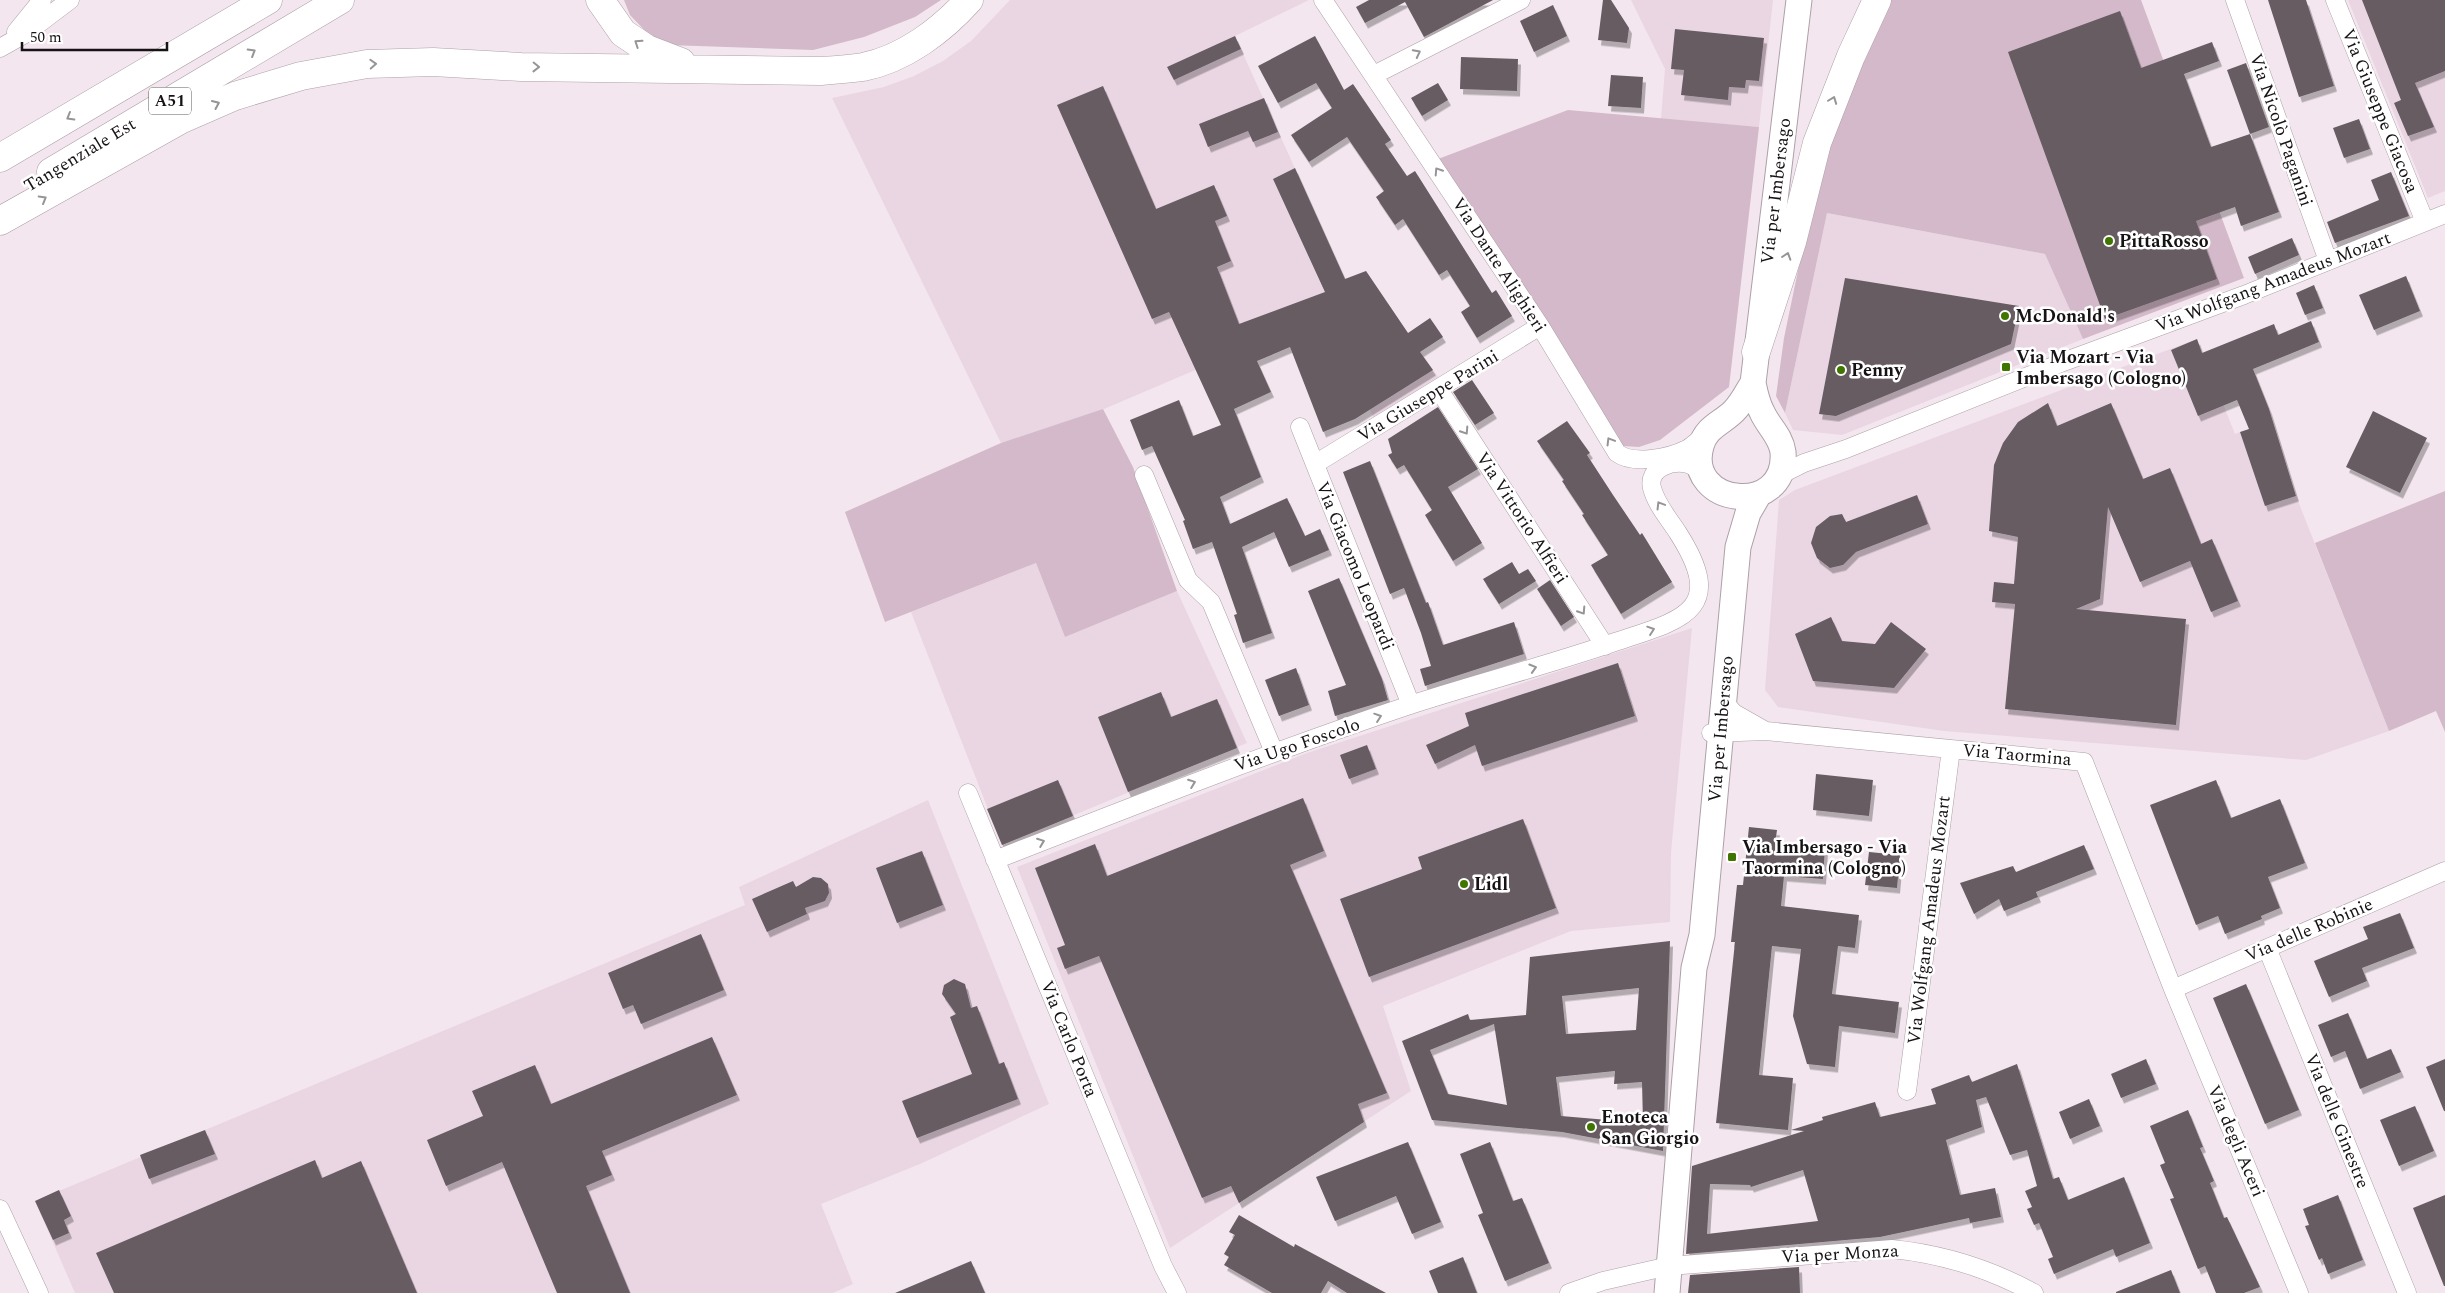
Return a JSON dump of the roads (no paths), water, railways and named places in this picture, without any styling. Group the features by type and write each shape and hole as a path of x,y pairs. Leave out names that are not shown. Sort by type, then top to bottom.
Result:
{"highway":[{"path":"112,93 230,0"},
{"name":"Tangenziale Est","path":"112,93 268,0"},
{"name":"Tangenziale Est","path":"0,203 340,0"},
{"path":"600,0 623,33 647,49 698,68"},
{"path":"0,221 180,120 235,96 301,76 367,64 433,62 521,67 820,71 864,67 884,61 928,37 945,25 969,0"},
{"path":"1756,352 1792,242 1817,143 1840,82 1877,0"},
{"name":"A51","path":"0,158 112,93"}],"main road":[{"name":"Via per Imbersago","path":"1716,733 1724,702 1738,547 1748,513 1759,494 1770,486 1778,476 1782,464 1783,451 1774,431 1761,411 1753,383 1799,0"},
{"name":"Via per Imbersago","path":"1706,434 1716,423 1729,416 1736,409 1753,383"},
{"path":"1729,416 1743,414 1757,418 1774,431"},
{"path":"1703,474 1700,462 1700,447 1706,434"},
{"name":"Via per Imbersago","path":"1667,1293 1694,968 1692,937 1716,733 1729,547 1728,512 1721,493 1711,485 1703,474"},
{"path":"1721,493 1733,497 1746,498 1759,494"}],"street":[{"path":"42,0 30,17 0,48 25,34 70,0"},
{"name":"Via Dante Alighieri","path":"1323,0 1540,326 1617,453 1623,457 1639,460 1676,452 1692,445 1706,434"},
{"path":"1374,75 1522,0"},
{"name":"Via Nicolò Paganini","path":"2235,0 2328,261"},
{"name":"Via Giuseppe Giacosa","path":"2335,0 2424,222"},
{"name":"Via Wolfgang Amadeus Mozart","path":"1778,476 1789,469 2066,361 2244,295 2445,214"},
{"name":"Via Giuseppe Parini","path":"1315,464 1439,390 1540,326"},
{"name":"Via Vittorio Alfieri","path":"1439,390 1605,646"},
{"name":"Via Giacomo Leopardi","path":"1300,427 1411,705"},
{"path":"1774,431 1792,448 1805,454 1821,457"},
{"path":"1605,646 1667,624 1681,617 1694,603 1700,586 1698,569 1692,555 1656,499 1651,478 1656,470 1679,462 1696,467 1703,474"},
{"path":"1144,475 1188,580 1211,602 1274,752"},
{"name":"Via Ugo Foscolo","path":"995,860 1274,752 1411,705 1605,646"},
{"name":"Via Taormina","path":"1724,702 1744,720 1766,732"},
{"name":"Via Taormina","path":"1716,733 1766,732 2084,762 2173,989"},
{"name":"Via Wolfgang Amadeus Mozart","path":"1908,1091 1951,749"},
{"name":"Via Carlo Porta","path":"968,793 1162,1266 1177,1290"},
{"name":"Via delle Robinie","path":"2173,989 2267,948 2443,877"},
{"name":"Via delle Ginestre","path":"2267,948 2407,1293"},
{"name":"Via degli Aceri","path":"2173,989 2299,1293"},
{"path":"0,1209 39,1293"},
{"name":"Via per Monza","path":"1569,1293 1603,1280 1668,1266 1892,1249 1920,1252 1980,1268 2034,1293"}],"place":[{"name":"PittaRosso","path":"2109,241"},
{"name":"McDonald's","path":"2005,316"},
{"name":"Via Mozart - Via Imbersago (Cologno)","path":"2006,367"},
{"name":"Penny","path":"1841,370"},
{"name":"Via Imbersago - Via Taormina (Cologno)","path":"1732,857"},
{"name":"Lidl","path":"1464,884"},
{"name":"Enoteca San Giorgio","path":"1591,1127"}]}
